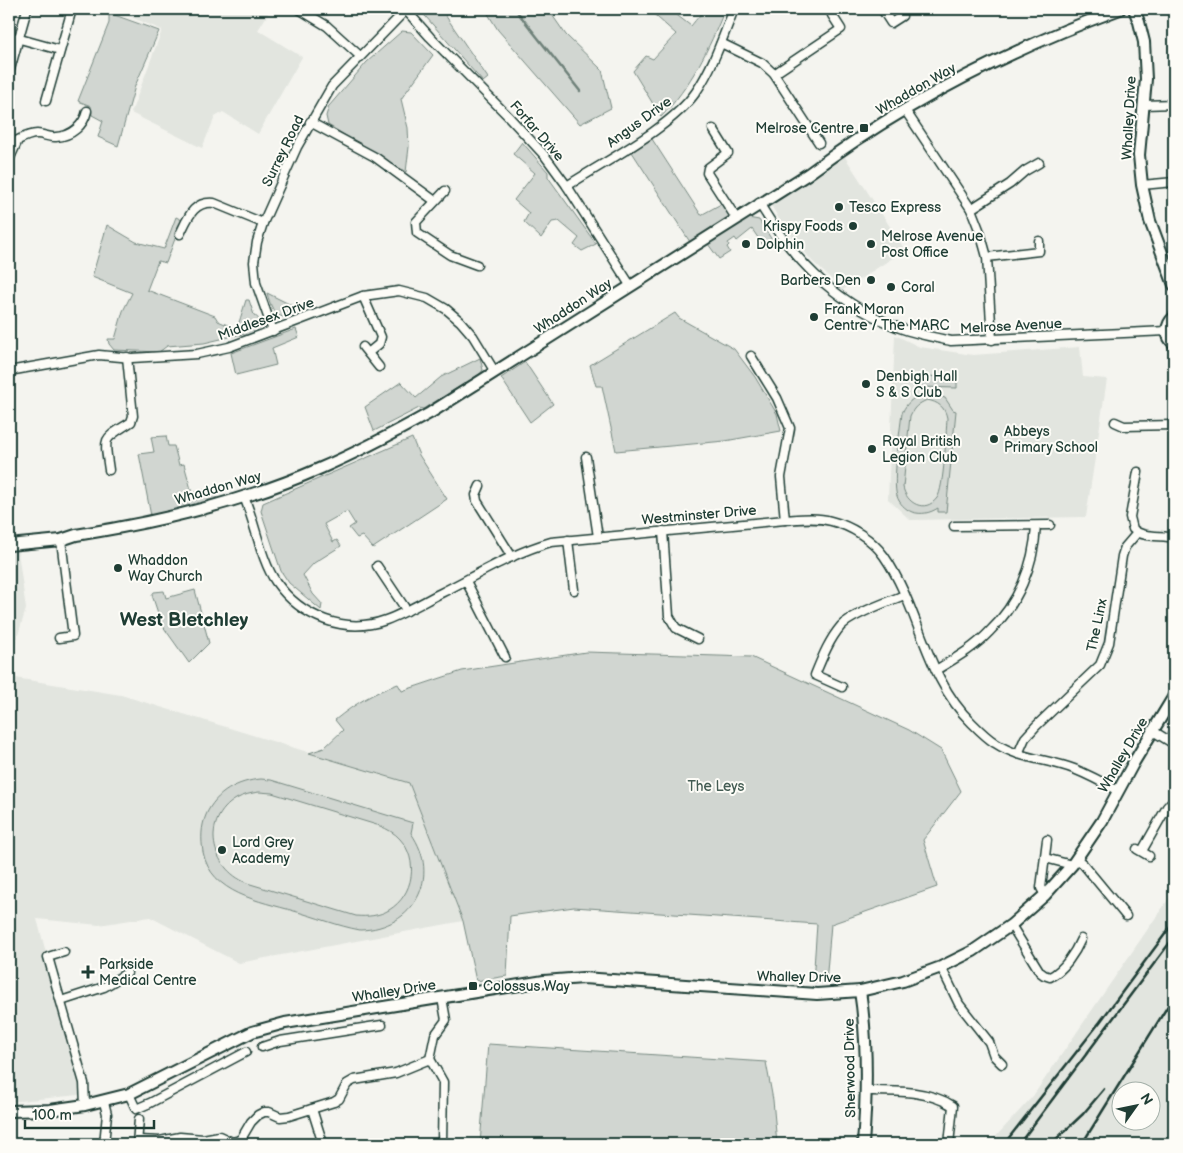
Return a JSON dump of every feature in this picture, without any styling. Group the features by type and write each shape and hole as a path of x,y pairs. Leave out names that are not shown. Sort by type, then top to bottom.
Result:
{"street":[{"path":"9,72 27,9"},
{"path":"46,101 72,9"},
{"path":"299,9 327,26 360,56"},
{"name":"Angus Drive","path":"567,186 647,136 674,115 695,93 708,72 734,9"},
{"path":"882,9 891,23 902,16"},
{"name":"Whaddon Way","path":"9,545 60,540 166,517 244,497 320,468 388,436 430,413 759,203 808,174 837,153 905,110 957,80 1022,48 1062,30 1120,9"},
{"name":"Whalley Drive","path":"1134,9 1144,42 1146,79 1139,155 1142,185 1150,221 1172,270 1174,285"},
{"name":"Surrey Road","path":"273,331 256,283 257,242 263,223 297,147 332,86 405,10"},
{"name":"Forfar Drive","path":"405,10 538,149 567,186 630,285"},
{"path":"774,74 841,29 832,15"},
{"path":"9,36 60,50"},
{"path":"721,43 762,63 774,74 819,143"},
{"path":"1144,105 1174,104"},
{"path":"9,160 18,140 28,135 37,134 55,137 67,135 75,131 86,118 87,110"},
{"path":"905,110 971,209 980,232 987,257 992,340"},
{"path":"310,122 375,157 435,201"},
{"path":"713,129 728,153 708,168 707,173 736,218"},
{"path":"971,209 1039,163"},
{"path":"1142,185 1174,182"},
{"path":"445,191 416,222 418,233 450,255 477,266"},
{"path":"180,234 189,214 200,204 208,202 263,223"},
{"name":"Melrose Avenue","path":"759,203 797,257 840,297 892,326 951,341 1167,331"},
{"path":"987,257 1039,251 1038,241"},
{"name":"Middlesex Drive","path":"9,371 99,355 127,357 197,354 229,347 363,296 384,292 407,292 428,298 446,309 460,321 473,336 495,372"},
{"path":"363,296 381,337 379,344 366,350 378,367"},
{"path":"1174,317 1169,322 1167,331 1174,344"},
{"path":"751,356 777,398 790,428 781,477 785,520"},
{"path":"109,470 105,444 108,437 131,422 133,416 127,357"},
{"path":"1115,422 1124,426 1174,425"},
{"path":"586,457 598,537"},
{"path":"1138,472 1130,517 1132,529 1142,535 1174,538"},
{"path":"480,486 476,495 477,501 512,557"},
{"name":"Westminster Drive","path":"244,497 274,580 288,597 301,607 318,617 341,625 366,624 385,620 407,611 512,557 551,542 811,518 831,521 850,528 863,536 883,554 904,595 936,670 952,699 970,721 994,743 1018,754 1073,768 1118,791"},
{"path":"954,526 1050,525"},
{"path":"936,670 967,651 989,632 1008,610 1032,562 1036,526"},
{"path":"663,531 669,616 676,628 698,639"},
{"name":"The Linx","path":"1018,754 1025,738 1036,726 1100,665 1109,643 1122,556 1125,547 1137,533"},
{"path":"59,638 73,636 60,540"},
{"path":"568,540 574,590"},
{"path":"377,566 407,611"},
{"path":"466,580 505,656"},
{"path":"842,687 815,675 834,637 850,619 904,595"},
{"name":"Whalley Drive","path":"9,1111 50,1110 104,1102 129,1094 252,1032 285,1023 544,981 583,978 817,994 860,991 903,981 941,967 973,951 1011,925 1045,895 1074,862 1093,835 1174,696"},
{"path":"1153,731 1174,744"},
{"path":"1143,852 1167,807 1174,799"},
{"path":"1045,895 1041,888 1048,840"},
{"path":"1045,858 1083,864 1126,916"},
{"path":"1011,925 1040,972 1050,977 1062,969 1078,947 1081,939"},
{"path":"64,952 48,957 84,1083 85,1105"},
{"path":"941,967 959,1004 989,1042 994,1056 1002,1064"},
{"path":"61,1000 104,987 127,973"},
{"name":"Sherwood Drive","path":"860,991 866,1041 866,1091 862,1144"},
{"path":"442,998 446,1020 435,1035 430,1058 442,1082 442,1144"},
{"path":"320,1016 323,1034"},
{"path":"262,1047 280,1041 382,1025"},
{"path":"137,1114 150,1103 246,1052"},
{"path":"129,1094 137,1114 137,1142 160,1141 180,1137 203,1139 219,1136 232,1142 241,1139 251,1122 258,1115 269,1112 280,1117 289,1116 312,1109 338,1099 347,1084 354,1080 396,1073 430,1058"},
{"path":"866,1091 918,1093 943,1100 953,1106 949,1144"},
{"path":"104,1102 107,1114 104,1144"},
{"path":"312,1109 323,1144"}],"shaded area":[{"path":"112,9 271,9 258,30 302,57 258,134 223,112 215,117 202,148 131,113 162,30"},
{"path":"845,157 905,250 843,290 812,261 782,224 771,205"},
{"name":"Abbeys Primary School","path":"895,335 920,347 973,355 1080,347 1083,377 1107,379 1086,517 910,520 888,499"},
{"path":"9,552 18,552 26,609 9,664"},
{"name":"Lord Grey Academy","path":"9,677 121,695 409,783 463,921 239,963 150,917 99,925 37,919 81,1083 79,1095 9,1102"},
{"path":"1174,891 1174,1144 989,1144 1033,1096"},
{"path":"821,1138 863,1139 862,1144 791,1144"}],"green space":[{"path":"419,9 441,9 488,78 483,82"},
{"path":"485,9 548,9 566,35 602,70 611,108 580,124 498,30"},
{"path":"648,9 669,9 691,26 708,10 725,9 690,80 661,117 633,71 646,56 653,59 676,34"},
{"path":"109,13 159,31 135,86 118,146 98,137 103,121 92,115 91,106 78,101 109,23"},
{"path":"402,31 411,32 433,55 401,99 408,128 409,147 406,172 328,125 326,116 329,106 367,62"},
{"path":"652,139 701,215 721,204 730,217 690,242 632,152"},
{"path":"522,142 548,172 548,177 596,244 582,251 574,245 579,238 559,221 552,222 541,238 524,222 529,213 514,200 535,173 513,154"},
{"path":"176,217 182,220 166,263 158,261 147,290 215,316 218,321 237,329 246,300 249,300 254,315 260,322 257,330 258,334 248,337 242,334 204,343 167,346 159,352 114,350 109,344 108,339 115,339 123,311 132,293 92,277 107,225 136,242 164,249"},
{"path":"748,218 759,220 774,243 765,248 752,229 737,241 735,238 728,243 727,247 730,252 719,259 708,244"},
{"path":"267,293 305,312 290,317 280,316 273,309"},
{"path":"675,313 679,318 734,349 755,377 777,414 781,431 725,441 616,451 602,386 596,386 590,365"},
{"path":"296,329 299,337 272,348 276,365 236,375 231,353"},
{"path":"480,358 483,370 480,374 423,409 419,408 374,431 365,407 401,382 416,398 441,377"},
{"path":"525,362 553,404 530,422 501,378"},
{"path":"919,376 957,377 957,388 918,387"},
{"path":"930,393 945,398 953,410 956,411 946,512 938,512 938,508 926,513 912,512 901,503 897,496 895,480 902,413 910,401","holes":["927,400 943,408 947,418 944,461 937,498 932,503 922,506 912,502 903,487 910,416 919,404"]},
{"path":"166,436 168,446 174,446 179,465 184,464 192,493 213,488 218,503 215,504 212,501 151,516 139,454 154,452 151,437"},
{"path":"412,438 419,455 447,499 373,548 362,536 357,538 349,528 355,524 347,511 324,524 333,542 337,540 341,546 314,563 303,575 313,594 322,604 321,610 289,583 281,571 261,511 263,503"},
{"path":"195,590 209,643 189,663 162,625 152,595 154,592 164,591 166,598"},
{"name":"The Leys","path":"586,652 751,657 909,730 941,750 961,791 923,840 937,887 831,924 826,983 813,982 817,924 574,907 510,916 507,976 476,981 463,921 409,783 309,753 324,748 343,730 335,720 373,695 398,684 402,691 462,671"},
{"path":"252,780 271,780 413,823 411,833 420,850 424,867 423,883 417,898 408,910 395,921 379,927 360,930 252,899 239,894 216,878 208,866 202,847 203,824 206,815 210,807 222,794 236,785","holes":["259,792 272,793 380,826 396,835 406,847 410,857 411,877 404,896 397,904 381,914 356,916 247,883 234,876 218,855 214,843 214,831 218,819 225,808 236,799 247,794"]},
{"path":"488,1044 766,1062 773,1100 777,1144 480,1144"}],"waterway":[{"path":"515,9 580,91"}],"railway":[{"path":"1004,1144 1100,1022 1174,922"},
{"path":"1019,1144 1174,937"},
{"path":"1082,1144 1174,996"},
{"path":"1051,1144 1083,1114 1104,1089"}],"place":[{"name":"Melrose Centre","path":"864,128"},
{"name":"Tesco Express","path":"839,207"},
{"name":"Krispy Foods","path":"853,226"},
{"name":"Dolphin","path":"746,244"},
{"name":"Melrose Avenue Post Office","path":"871,244"},
{"name":"Barbers Den","path":"871,280"},
{"name":"Coral","path":"891,287"},
{"name":"Frank Moran Centre / The MARC","path":"814,317"},
{"name":"Denbigh Hall S & S Club","path":"866,384"},
{"name":"Abbeys Primary School","path":"994,439"},
{"name":"Royal British Legion Club","path":"872,449"},
{"name":"Whaddon Way Church","path":"118,568"},
{"name":"Lord Grey Academy","path":"222,850"},
{"name":"Parkside Medical Centre","path":"88,972"},
{"name":"Colossus Way","path":"473,986"}],"district":[{"name":"West Bletchley","path":"184,620"}]}
